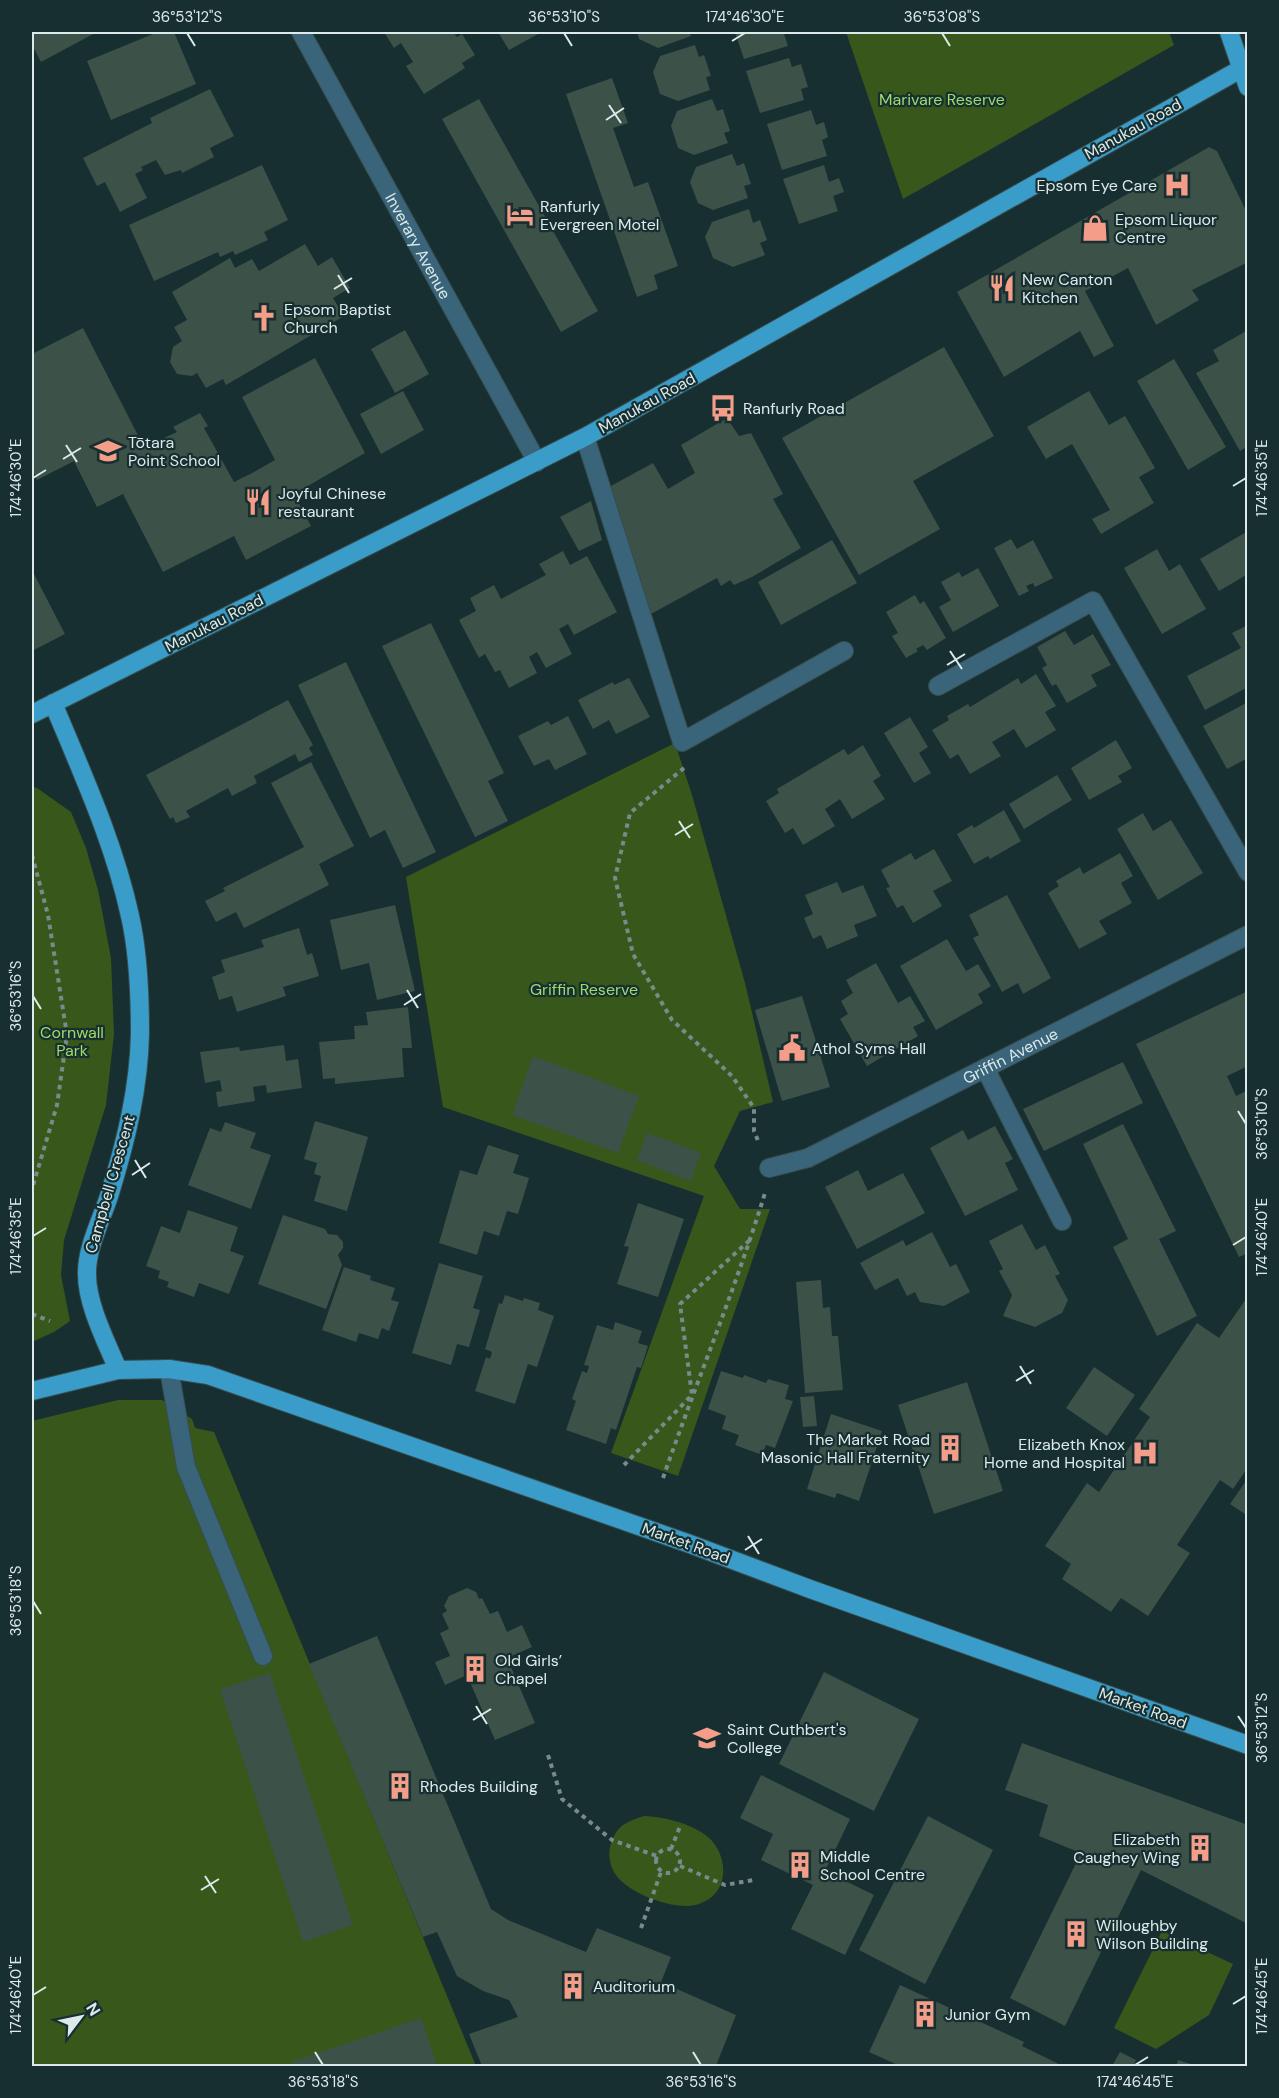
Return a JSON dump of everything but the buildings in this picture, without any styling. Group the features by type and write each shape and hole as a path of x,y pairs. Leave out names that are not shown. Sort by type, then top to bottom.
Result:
{"main road":[{"path":"1229,32 1244,67 1248,87"},
{"name":"Manukau Road","path":"32,714 585,437 1244,67"},
{"name":"Campbell Crescent","path":"53,703 102,820 122,883 131,918 138,971 140,1033 134,1100 122,1153 88,1257 86,1277 92,1301 118,1370"},
{"name":"Market Road","path":"118,1370 169,1369 208,1375 246,1387 1248,1745"},
{"path":"32,1391 118,1370"}],"street":[{"name":"Inverary Avenue","path":"301,32 537,462"},
{"path":"585,437 682,742 844,651"},
{"path":"938,686 1093,601 1248,873"},
{"name":"Griffin Avenue","path":"769,1168 808,1158 1248,935"},
{"path":"986,1068 1062,1221"},
{"path":"169,1369 186,1467 263,1656"}],"path":[{"path":"663,1478 751,1238 768,1184 769,1168 754,1131 754,1108 732,1076 672,1020 633,954 615,878 630,813 684,768 682,742"},
{"path":"32,855 48,915 67,1035 57,1105 32,1189"},
{"path":"692,1395 680,1305 751,1238"},
{"path":"32,1314 50,1321"},
{"path":"624,1465 692,1395"},
{"path":"548,1755 562,1799 612,1840 657,1856"},
{"path":"671,1849 681,1824"},
{"path":"671,1849 660,1852 657,1856 657,1868 661,1872 672,1874 680,1866"},
{"path":"671,1849 679,1856 680,1866"},
{"path":"680,1866 725,1885 754,1880"},
{"path":"641,1928 661,1872"}],"green space":[{"name":"Marivare Reserve","path":"846,32 1169,32 1174,45 903,199"},
{"name":"Griffin Reserve","path":"675,743 745,983 773,1102 740,1111 714,1166 740,1209 770,1209 678,1476 611,1453 704,1196 443,1107 406,877"},
{"name":"Cornwall Park","path":"32,787 37,788 71,812 86,848 98,890 111,958 114,1034 106,1105 64,1240 61,1275 70,1321 54,1332 32,1342"},
{"path":"118,1400 162,1400 192,1419 195,1428 214,1432 476,2066 32,2066 32,1421"},
{"path":"644,1816 681,1823 695,1828 710,1839 722,1859 723,1870 718,1890 710,1898 690,1906 666,1903 631,1889 616,1875 610,1863 611,1842 623,1825"},
{"path":"1162,1931 1233,1964 1209,2015 1156,2049 1114,2028"}],"place":[{"name":"Epsom Eye Care","path":"1177,185"},
{"name":"Ranfurly Evergreen Motel","path":"520,215"},
{"name":"Epsom Liquor Centre","path":"1095,228"},
{"name":"New Canton Kitchen","path":"1002,288"},
{"name":"Epsom Baptist Church","path":"264,318"},
{"name":"Ranfurly Road","path":"723,408"},
{"name":"Tōtara Point School","path":"108,451"},
{"name":"Joyful Chinese restaurant","path":"258,502"},
{"name":"Athol Syms Hall","path":"792,1048"},
{"name":"The Market Road Masonic Hall Fraternity","path":"950,1448"},
{"name":"Elizabeth Knox Home and Hospital","path":"1145,1453"},
{"name":"Old Girls’ Chapel","path":"475,1669"},
{"name":"Saint Cuthbert's College","path":"707,1738"},
{"name":"Rhodes Building","path":"400,1786"},
{"name":"Elizabeth Caughey Wing","path":"1200,1848"},
{"name":"Middle School Centre","path":"800,1865"},
{"name":"Willoughby Wilson Building","path":"1076,1934"},
{"name":"Auditorium","path":"573,1986"},
{"name":"Junior Gym","path":"925,2014"}]}
